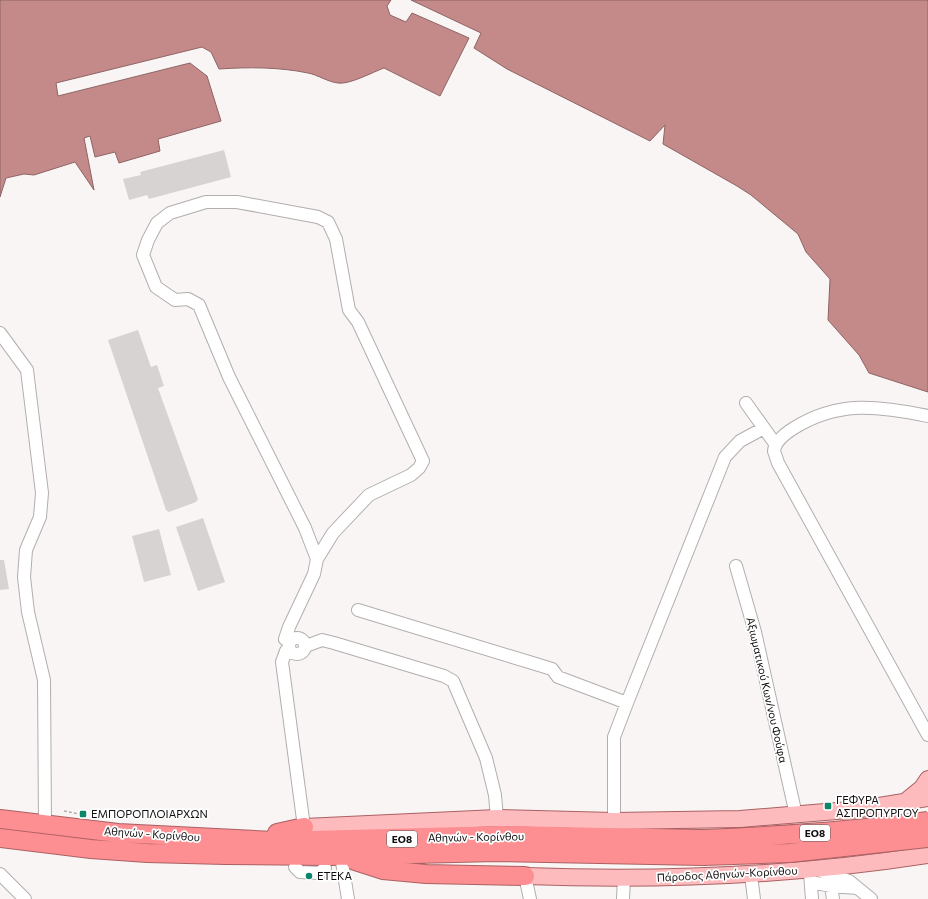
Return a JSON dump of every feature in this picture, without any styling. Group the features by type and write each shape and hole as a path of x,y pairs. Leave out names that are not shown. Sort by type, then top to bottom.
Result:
{"highway":[{"name":"Αθηνών - Κορίνθου","path":"0,819 45,826 149,835 243,840 386,839 502,835 790,853 928,838"},
{"name":"Αθηνών - Κορίνθου","path":"0,838 147,853 279,857 341,856 703,848 789,836 875,828 928,821"},
{"path":"243,840 304,827"},
{"path":"341,856 384,870 426,874 525,876"}],"main road":[{"path":"905,802 922,788 928,780"},
{"path":"304,827 497,818 614,821 740,819 861,809 928,798"},
{"path":"905,802 918,808 922,813 928,830"},
{"path":"921,856 928,835"},
{"name":"Πάροδος Αθηνών-Κορίνθου","path":"525,876 624,878 813,874 921,856"}],"street":[{"path":"304,827 282,662 287,647 289,627 314,574 317,559 333,533 369,495 411,475 420,468 423,462 358,322 349,310 336,239 328,222 318,217 237,202 206,202 170,212 156,223 148,240 143,255 148,269 156,287 175,300 188,299 199,305 230,377 305,528 317,559"},
{"path":"0,333 27,370 42,493 40,517 26,550 24,578 28,612 44,680 45,826"},
{"path":"746,403 776,445"},
{"path":"928,416 875,408 858,407 839,409 804,422 788,432 776,445 774,453 778,463 928,735"},
{"path":"614,821 614,738 626,703 725,457 740,440 764,428"},
{"name":"Αξιωματικού Κων/νου Φούφα","path":"736,566 755,632 796,815"},
{"path":"358,610 552,669 558,677 626,703"},
{"path":"287,647 294,654 300,654 306,646 322,640 334,642 444,676 453,681 486,758 495,795 497,818"},
{"path":"341,856 348,899"},
{"path":"295,867 300,872 319,873 324,868"},
{"path":"0,874 25,899"},
{"path":"813,874 832,886 858,888"},
{"path":"813,874 840,877 858,888 871,899"},
{"path":"812,899 813,874"},
{"path":"752,875 754,899"},
{"path":"525,876 530,899"},
{"path":"623,899 624,878"},
{"path":"832,886 833,899"}],"path":[{"path":"64,812 79,814"}],"shaded area":[{"path":"0,0 391,0 387,6 390,15 406,22 412,13 469,38 440,96 384,68 343,83 330,81 308,73 286,70 253,68 219,69 211,52 202,47 56,83 58,96 190,63 207,76 221,121 158,139 160,151 119,163 115,152 95,157 90,136 84,138 94,190 75,162 34,175 24,174 6,178 0,197"},
{"path":"411,0 928,0 928,392 869,373 859,355 828,320 830,279 806,252 798,234 751,195 663,144 665,125 650,141 507,69 474,48 481,33"}],"building":[{"path":"224,150 231,177 149,199 147,195 129,200 123,179 141,175 140,172"},
{"path":"138,330 151,367 157,365 164,386 158,388 198,499 196,502 169,512 166,510 108,340"},
{"path":"203,518 225,582 198,591 176,527"},
{"path":"159,529 171,575 144,582 132,536"},
{"path":"0,560 4,560 9,589 0,590"}],"place":[{"name":"ΓΕΦΥΡΑ ΑΣΠΡΟΠΥΡΓΟΥ","path":"828,806"},
{"name":"ΕΜΠΟΡΟΠΛΟΙΑΡΧΩΝ","path":"83,814"},
{"name":"ΕΤΕΚΑ","path":"309,876"}]}
